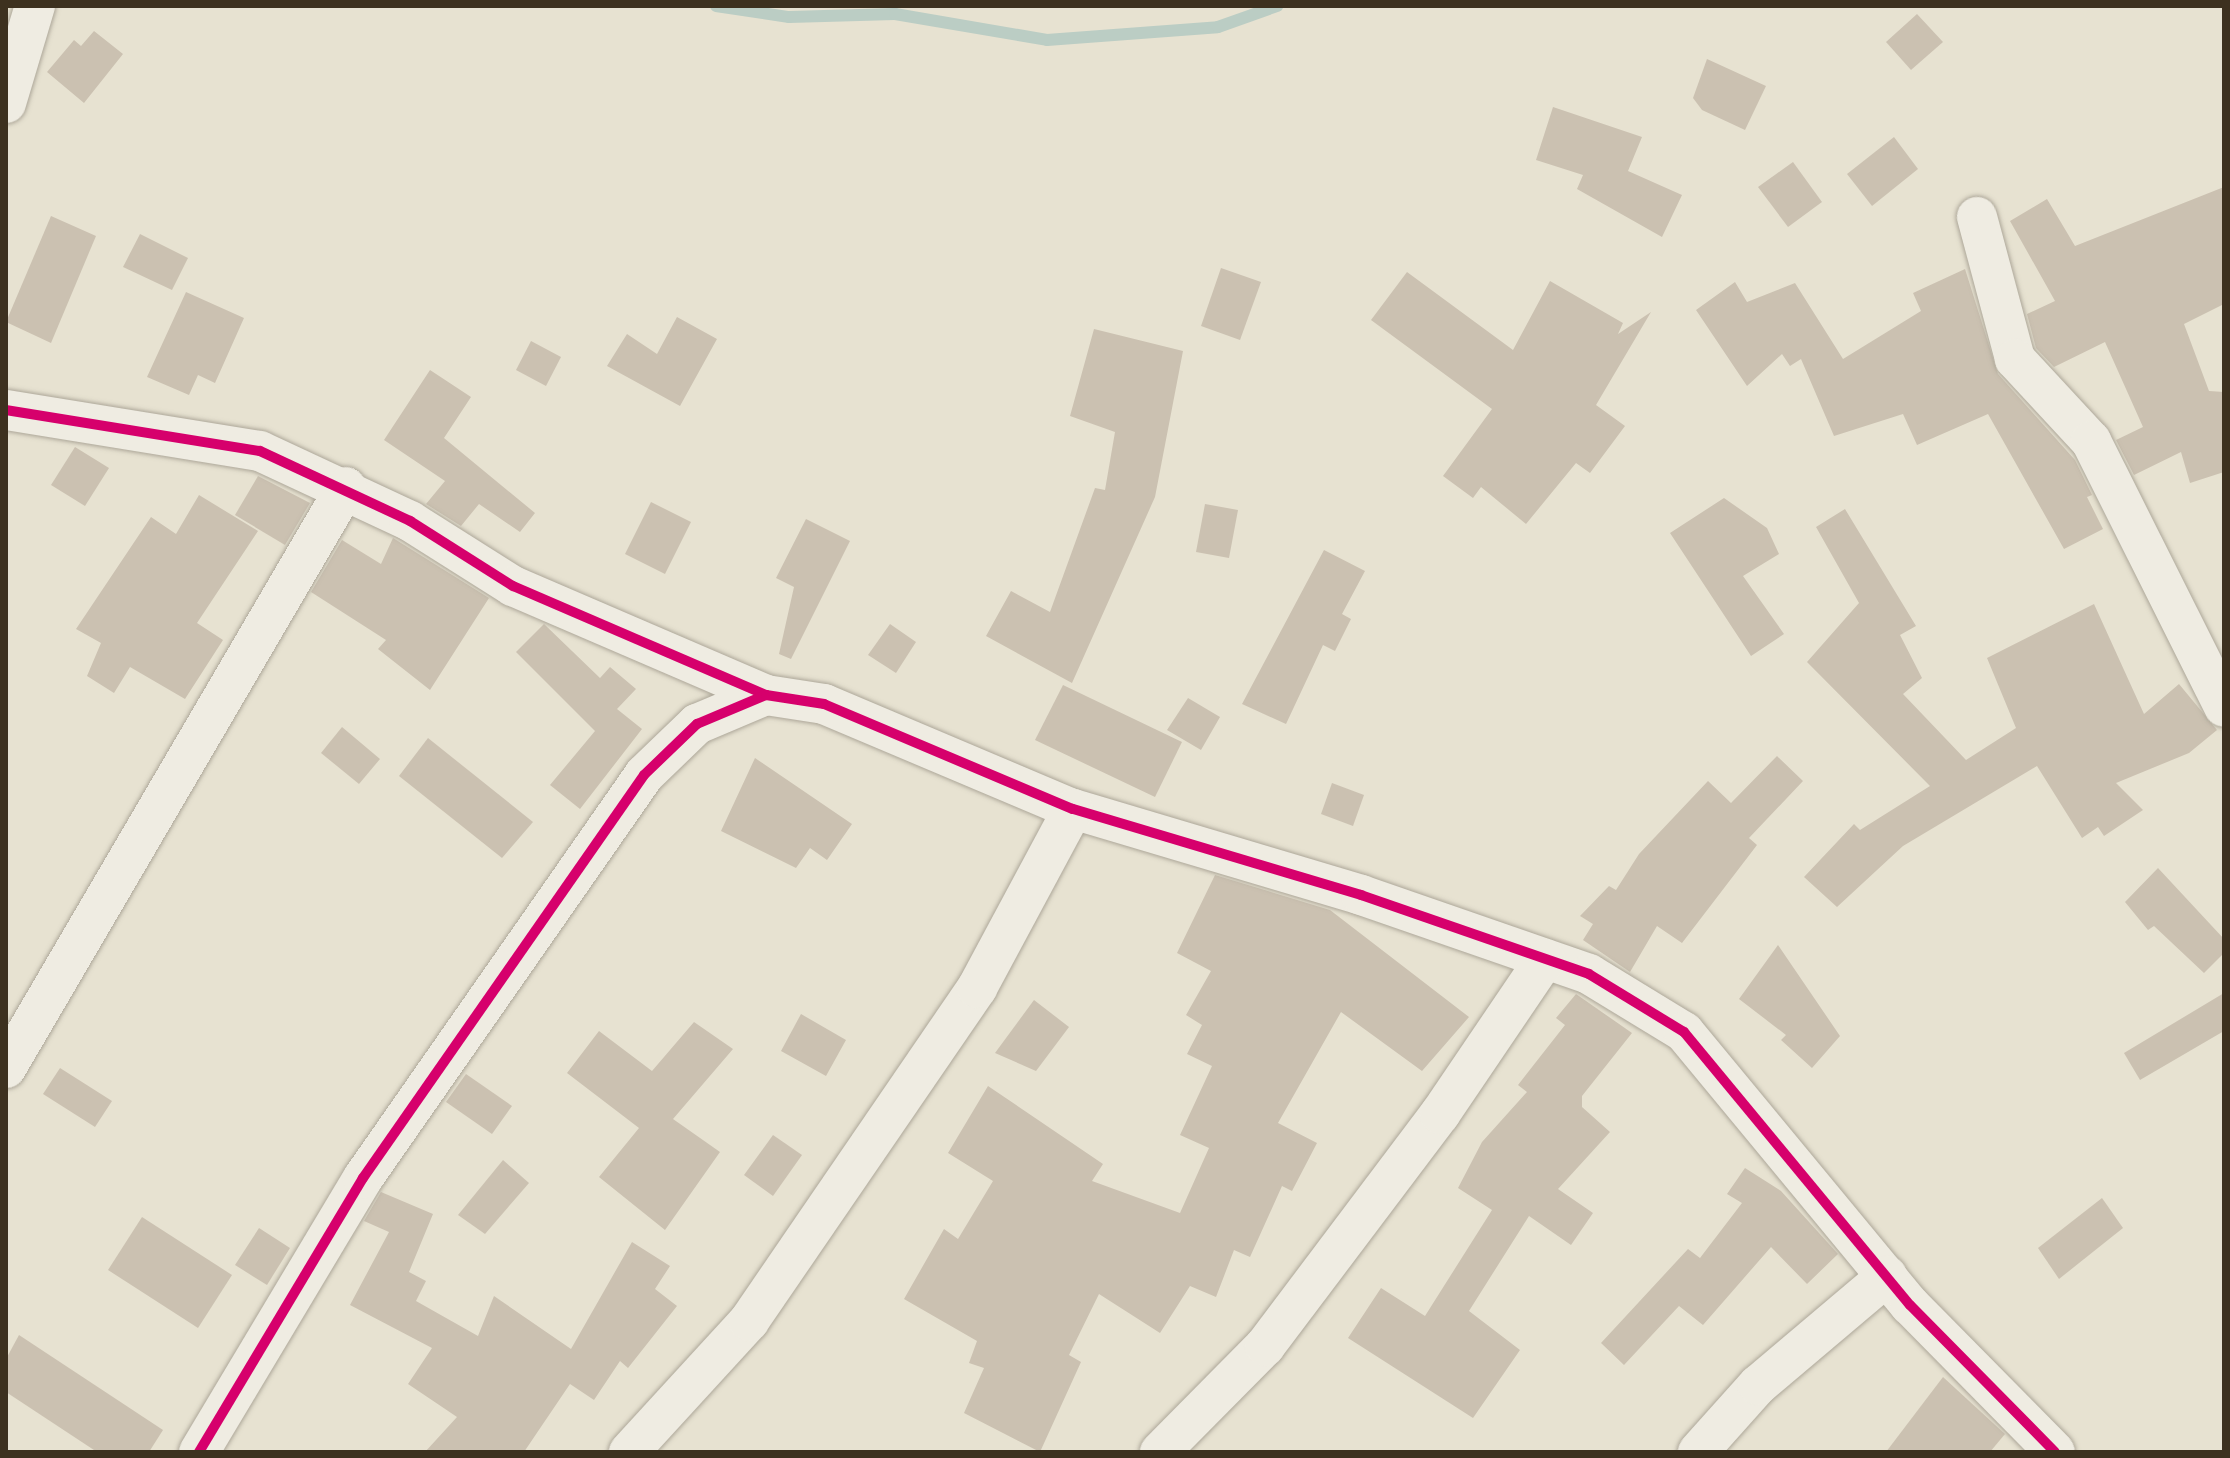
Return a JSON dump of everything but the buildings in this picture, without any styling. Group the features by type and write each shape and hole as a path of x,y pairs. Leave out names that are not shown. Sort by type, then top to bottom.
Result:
{"street":[{"path":"6,103 35,6"},
{"path":"1977,217 2015,359 2091,441 2224,707"},
{"path":"6,410 260,451 346,487 513,586 766,695 824,704 1073,809 1361,895 1589,974 1684,1032 1887,1276 2055,1452"},
{"path":"6,1068 346,487"},
{"path":"199,1452 363,1178 644,775 697,724 766,695"},
{"path":"629,1452 749,1321 977,988 1073,809"},
{"path":"1160,1452 1265,1346 1440,1114 1545,959"},
{"path":"1698,1452 1825,1323 1887,1276"}],"waterway":[{"path":"716,6 789,17 895,14 1047,40 1218,27 1277,6"}],"cycle path":[{"path":"6,410 260,451 410,521 513,586 766,695"},
{"path":"199,1452 363,1178 644,775 697,724 766,695 824,704 1073,809 1361,895 1589,974 1684,1032 1910,1305 2055,1452"}]}
